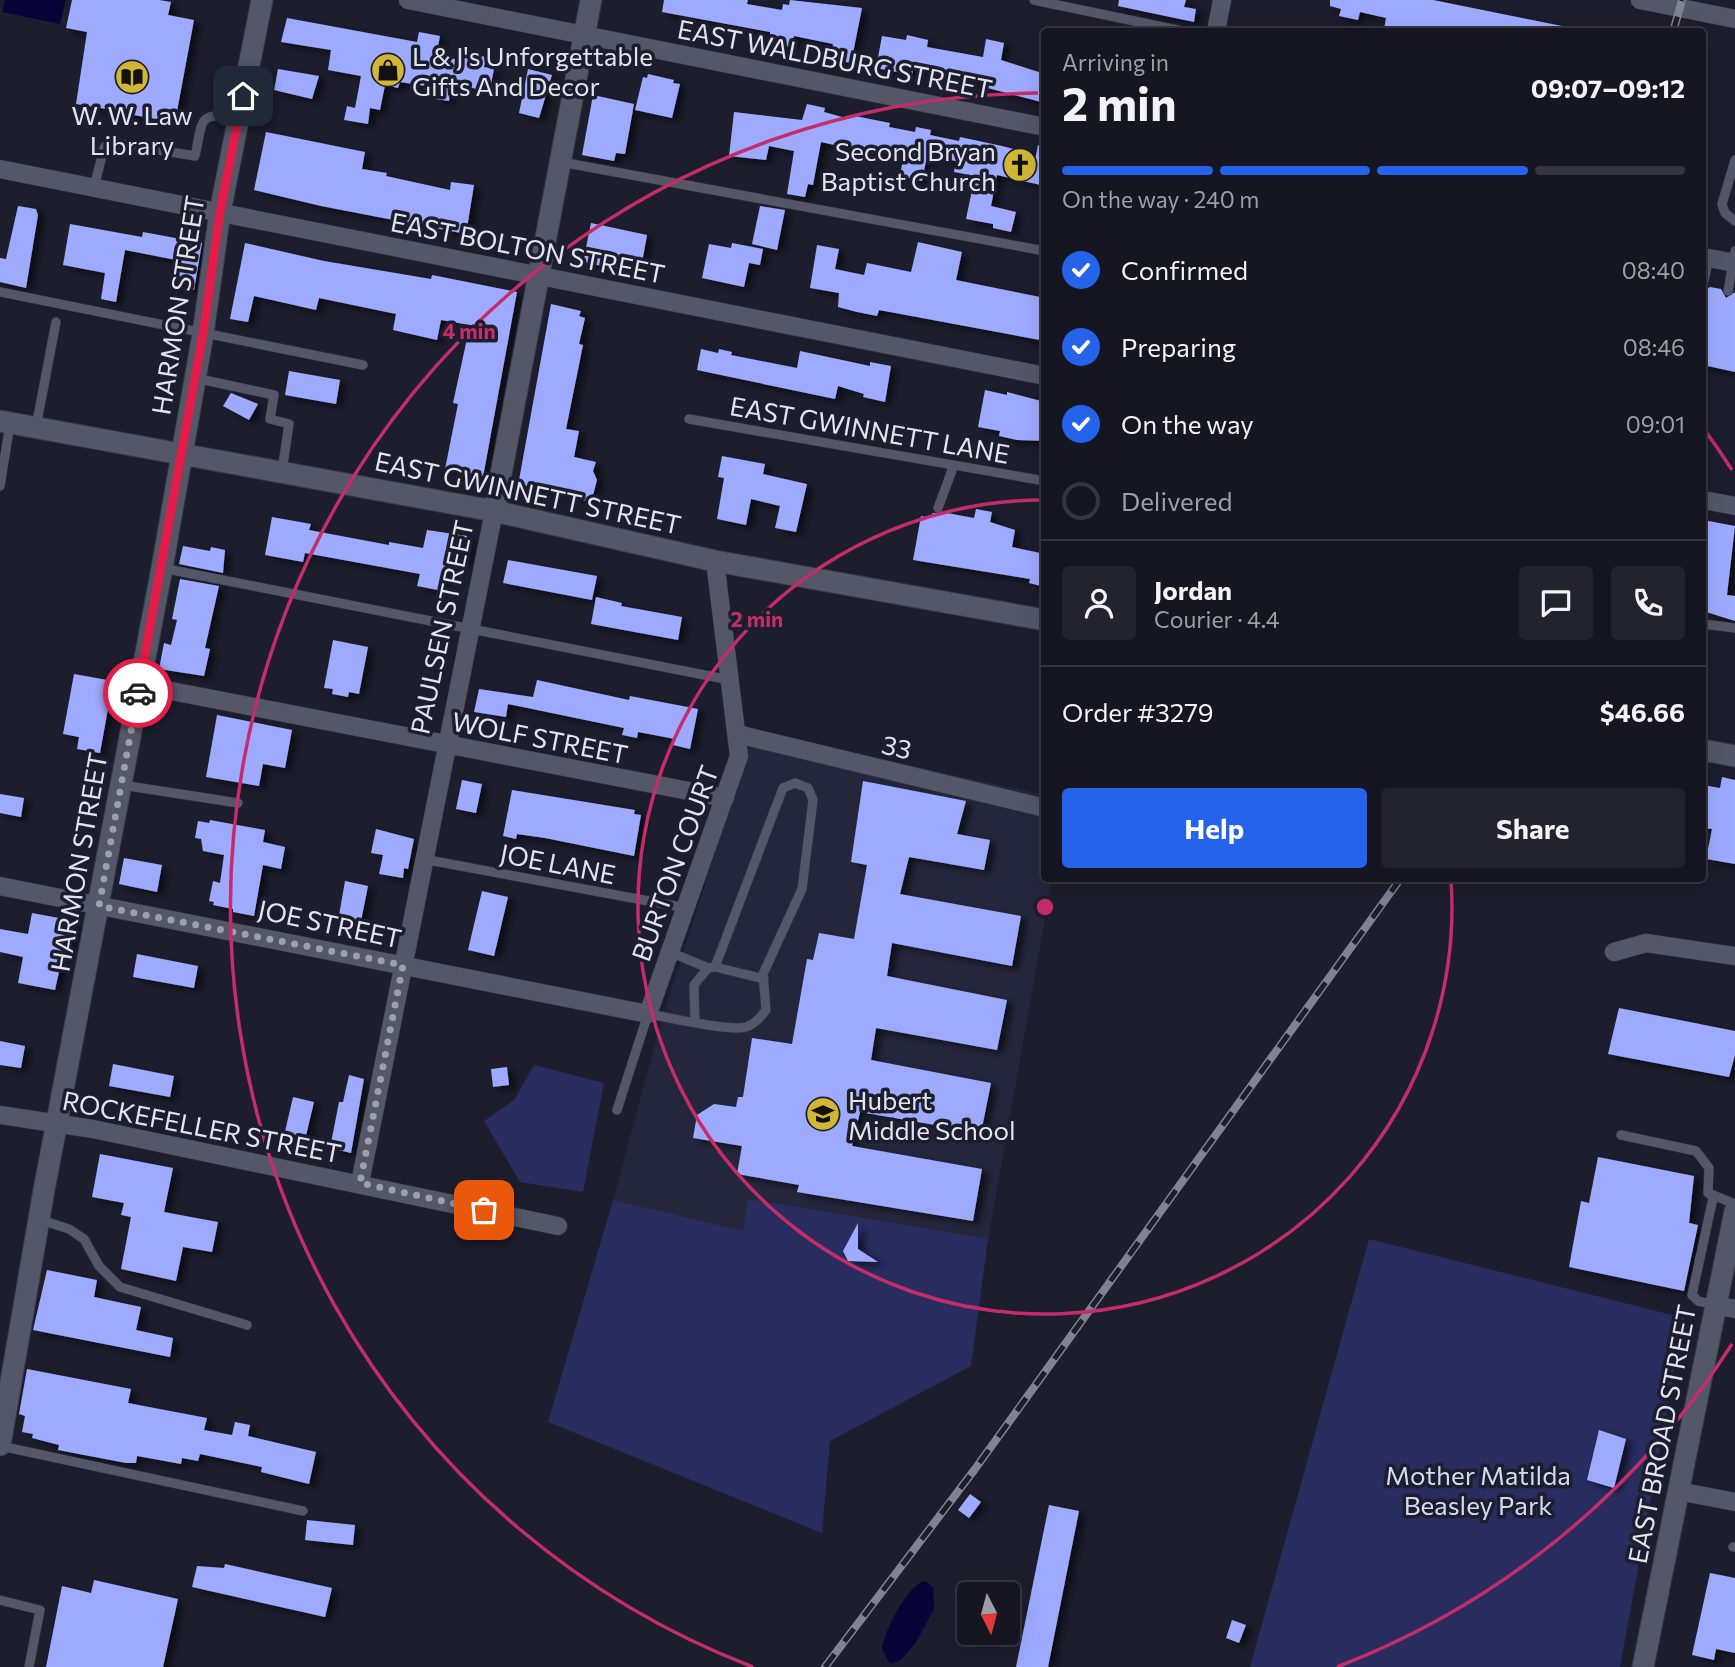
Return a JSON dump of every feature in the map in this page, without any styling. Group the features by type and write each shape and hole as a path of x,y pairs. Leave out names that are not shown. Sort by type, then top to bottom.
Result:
{"main road":[{"name":"HARMON STREET","path":"0,1446 56,1125 162,568 203,334 220,212 262,0"},
{"name":"PAULSEN STREET","path":"494,511 591,0"},
{"name":"EAST GWINNETT STREET","path":"5,422 494,511 715,561 1041,619"},
{"path":"1706,751 1735,756"},
{"name":"EAST BROAD STREET","path":"1643,1667 1678,1491 1725,1307 1735,1211"}],"street":[{"name":"EAST WALDBURG STREET","path":"408,0 1041,126"},
{"path":"1217,28 1222,0"},
{"path":"1640,0 1735,19"},
{"name":"EAST BOLTON STREET","path":"0,169 1041,375"},
{"path":"1706,257 1734,259"},
{"path":"1706,501 1735,506"},
{"name":"PAULSEN STREET","path":"360,1183 468,629 494,511"},
{"name":"BURTON COURT","path":"648,1014 739,756 715,561"},
{"name":"WOLF STREET","path":"140,685 725,798"},
{"name":"33","path":"737,734 1041,807"},
{"name":"JOE STREET","path":"0,886 648,1014"},
{"path":"1614,952 1646,943 1735,956"},
{"name":"ROCKEFELLER STREET","path":"0,1115 93,1129 558,1226"},
{"path":"1678,1491 1735,1502"}],"lane":[{"path":"1034,0 1168,28"},
{"path":"94,187 104,148 109,142 195,156 202,123 207,116 214,114 238,120"},
{"path":"1735,160 1722,204 1724,213 1735,220"},
{"path":"559,162 1041,250"},
{"path":"1728,291 1734,259"},
{"path":"0,292 363,365"},
{"path":"36,427 56,322"},
{"path":"195,378 274,395 270,419 289,424 282,471"},
{"name":"EAST GWINNETT LANE","path":"689,419 1041,480"},
{"path":"0,486 5,422"},
{"path":"937,508 954,465"},
{"path":"162,568 730,680"},
{"path":"1706,624 1735,628"},
{"path":"617,1110 648,1014 695,1022 739,1028 748,1026 766,1010 763,974 802,889 813,800 808,788 795,783 783,788 712,967 694,985 695,1022"},
{"path":"121,785 238,803"},
{"name":"JOE LANE","path":"424,859 686,908"},
{"path":"670,952 712,967 764,979"},
{"path":"1621,1135 1696,1151 1707,1162 1710,1175 1707,1193 1713,1198 1735,1204"},
{"path":"1713,1198 1692,1295 1698,1301 1725,1307"},
{"path":"39,1220 69,1229 84,1239 99,1266 120,1287 247,1325"},
{"path":"0,1446 303,1511"},
{"path":"0,1600 40,1610 29,1667"}],"shaded area":[{"path":"5,0 66,0 60,24 2,12"},
{"name":"Hubert Middle School","path":"754,731 1041,794 1041,882 1051,882 966,1365 556,1414 659,1029"},
{"path":"925,1581 933,1587 934,1609 916,1642 901,1660 890,1664 882,1649 887,1631 904,1599 918,1584"}],"green space":[{"path":"534,1065 604,1083 583,1192 520,1182 484,1121 514,1100"},
{"path":"748,1199 988,1239 971,1366 830,1441 822,1533 548,1422 613,1200 743,1231"},
{"name":"Mother Matilda Beasley Park","path":"1369,1239 1684,1318 1620,1667 1250,1667"}],"building":[{"name":"W. W. Law Library","path":"72,0 159,0 171,2 168,15 194,20 175,122 133,115 131,122 116,119 118,111 76,104 87,32 66,28"},
{"path":"664,0 748,0 747,4 782,10 783,4 789,5 790,0 862,8 851,63 836,60 837,56 831,54 833,44 794,36 790,47 770,43 770,32 662,12"},
{"path":"1119,0 1186,0 1184,7 1196,9 1194,22 1118,6"},
{"path":"1330,0 1433,0 1562,28 1384,28 1386,18 1360,12 1358,20 1339,16 1341,9 1330,6"},
{"path":"287,18 417,42 419,32 440,36 435,63 443,65 444,57 455,59 454,67 460,68 463,53 486,57 484,67 494,69 491,84 485,82 483,90 451,84 449,101 435,99 438,88 400,82 398,88 385,85 380,110 370,108 368,124 344,120 347,106 355,108 361,76 328,70 331,50 281,42"},
{"path":"907,35 928,40 927,47 983,57 986,39 1004,43 1001,60 1041,73 1041,102 984,87 985,83 979,80 913,70 912,75 876,68 882,36 906,40"},
{"path":"278,69 319,76 312,99 274,90"},
{"path":"528,69 552,75 539,118 519,113"},
{"path":"648,74 680,84 672,118 635,110 643,77 647,78"},
{"path":"593,95 634,104 625,154 616,153 614,161 582,155"},
{"path":"807,104 825,108 824,112 849,119 850,115 890,123 889,127 915,132 916,127 931,130 930,135 959,141 960,137 1002,146 1033,154 1032,159 1035,160 1038,145 1041,145 1041,185 997,175 991,206 1016,212 1011,232 993,228 993,224 966,219 975,176 954,172 956,161 927,156 922,181 900,176 904,153 876,148 875,154 821,142 813,185 808,184 805,197 787,194 794,151 769,146 766,160 729,156 734,112 802,120"},
{"path":"266,132 365,152 362,169 387,173 386,176 450,190 451,182 474,185 466,234 254,190"},
{"path":"18,206 36,209 38,215 26,288 0,282 0,258 6,259"},
{"path":"760,206 785,210 777,250 752,244"},
{"path":"591,223 647,235 640,274 583,262"},
{"path":"70,224 142,237 143,232 202,243 194,290 171,286 176,260 125,250 116,302 101,299 105,273 63,265"},
{"path":"918,242 962,252 956,280 1041,297 1041,340 879,310 877,316 857,312 838,307 839,293 810,288 817,245 839,249 835,269 864,275 867,263 911,272"},
{"path":"245,243 324,261 431,279 432,275 517,292 483,477 445,469 458,404 453,403 470,325 441,320 437,340 393,330 396,314 319,298 316,310 254,296 248,322 230,319"},
{"path":"732,243 763,249 760,265 749,263 744,287 702,278 709,244 731,248"},
{"path":"1710,287 1721,289 1726,298 1735,292 1735,372 1706,366 1706,290"},
{"path":"551,304 581,311 579,316 585,318 579,344 583,345 566,429 579,431 574,457 596,462 593,471 597,480 591,503 567,494 522,485 519,480"},
{"path":"701,349 718,353 719,349 732,352 731,355 797,368 800,351 870,366 870,362 891,366 885,402 863,397 864,394 838,386 835,399 697,370"},
{"path":"289,371 340,380 336,404 285,395"},
{"path":"985,390 1007,395 1007,392 1041,401 1041,441 1017,440 999,436 1000,431 978,427"},
{"path":"231,393 258,404 249,420 223,406"},
{"path":"722,456 765,464 763,474 807,484 796,532 775,528 780,506 751,499 746,525 717,519 724,478 718,477"},
{"path":"976,509 992,512 990,522 1015,530 1012,547 1041,553 1041,586 1029,583 1030,579 913,560 921,516 929,518 933,513 947,513 974,518"},
{"path":"272,517 311,524 309,530 389,545 389,542 423,548 427,530 467,536 470,541 466,561 447,557 443,591 417,586 420,574 305,553 303,562 265,555"},
{"path":"1706,521 1735,526 1727,595 1735,596 1735,621 1706,612"},
{"path":"183,546 210,551 211,547 225,550 223,573 179,564"},
{"path":"508,560 597,576 592,600 503,583"},
{"path":"180,579 219,586 205,648 210,649 204,676 159,669 164,643 171,645 177,620 172,619"},
{"path":"596,597 622,603 621,606 682,617 678,640 591,624"},
{"path":"333,640 368,647 359,694 349,692 348,697 332,694 333,689 324,688"},
{"path":"74,674 113,681 100,753 77,749 79,737 63,734"},
{"path":"537,680 629,700 630,696 698,709 690,749 673,745 675,739 638,732 637,738 622,735 624,728 508,704 506,717 474,712 479,689 533,697"},
{"path":"217,715 292,730 285,768 263,764 259,786 206,777"},
{"path":"1722,777 1735,780 1735,864 1706,859 1712,829 1706,828 1706,786 1720,788"},
{"path":"462,780 482,784 476,813 456,809"},
{"name":"Hubert Middle School","path":"863,781 966,801 957,834 990,840 984,870 909,857 900,894 1021,916 1012,966 892,943 887,976 1007,1000 997,1050 876,1028 871,1060 991,1083 981,1133 860,1112 852,1146 982,1169 973,1221 797,1192 799,1185 737,1174 742,1146 693,1138 697,1115 714,1104 736,1107 738,1097 743,1097 752,1038 792,1044 807,959 813,960 819,933 854,939 867,865 851,862"},
{"path":"512,790 635,810 634,814 641,815 634,856 545,838 517,834 516,839 503,836"},
{"path":"0,794 24,798 21,817 0,813"},
{"path":"210,820 265,830 263,842 285,847 281,869 263,865 254,916 233,912 233,909 213,905 214,902 209,901 213,881 220,883 224,855 203,851 201,839 195,838 198,821 209,823"},
{"path":"376,829 414,839 408,869 404,868 403,878 379,874 383,855 371,853"},
{"path":"124,858 162,865 157,892 119,884"},
{"path":"345,881 368,886 360,926 338,921"},
{"path":"482,891 508,897 494,956 468,950"},
{"path":"32,913 75,921 68,954 63,953 55,990 18,983 23,957 0,952 0,929 28,934"},
{"path":"137,954 198,966 194,988 133,977"},
{"path":"1619,1008 1735,1031 1735,1055 1729,1077 1608,1054"},
{"path":"0,1041 25,1046 21,1068 0,1065"},
{"path":"113,1064 174,1076 170,1097 109,1086"},
{"path":"507,1067 509,1085 493,1087 491,1069"},
{"path":"349,1075 364,1079 351,1153 330,1148 339,1102 343,1102"},
{"path":"293,1097 314,1102 304,1144 283,1140"},
{"path":"100,1154 173,1168 164,1212 218,1222 212,1252 183,1247 176,1281 121,1269 131,1217 121,1215 124,1203 92,1197"},
{"path":"1598,1157 1694,1176 1689,1223 1698,1225 1684,1291 1569,1267 1581,1201 1589,1203"},
{"path":"858,1223 858,1249 878,1262 848,1261 843,1251"},
{"path":"47,1270 97,1280 94,1297 141,1307 136,1330 173,1338 170,1357 33,1330"},
{"path":"27,1369 131,1389 128,1403 207,1418 204,1430 232,1435 235,1422 250,1425 248,1436 316,1452 309,1484 261,1472 262,1467 200,1454 198,1461 182,1458 181,1464 137,1456 136,1463 126,1463 58,1450 59,1445 32,1438 33,1434 22,1432 25,1416 19,1414"},
{"path":"1599,1430 1626,1439 1614,1488 1587,1480"},
{"path":"970,1494 981,1502 969,1518 958,1510"},
{"path":"1049,1505 1079,1511 1048,1667 1016,1667"},
{"path":"307,1520 355,1525 353,1545 305,1540"},
{"path":"225,1564 332,1588 325,1617 192,1587 197,1566 224,1568"},
{"path":"1710,1573 1735,1578 1735,1653 1716,1649 1714,1660 1692,1655"},
{"path":"94,1580 178,1599 163,1667 46,1667 62,1586 91,1593"},
{"path":"1232,1620 1246,1625 1239,1643 1226,1638"}],"railway":[{"path":"1674,28 1682,0"},
{"path":"825,1667 975,1469 1398,882"}],"way so far":[{"path":"138,693 99,906 403,965 360,1183 484,1210"}],"place":[{"name":"L & J's Unforgettable Gifts And Decor","path":"388,70"},
{"name":"W. W. Law Library","path":"132,77"},
{"name":"Second Bryan Baptist Church","path":"1020,165"},
{"name":"Hubert Middle School","path":"823,1114"}],"route":[{"path":"138,693 203,334 220,212 243,96"}]}
